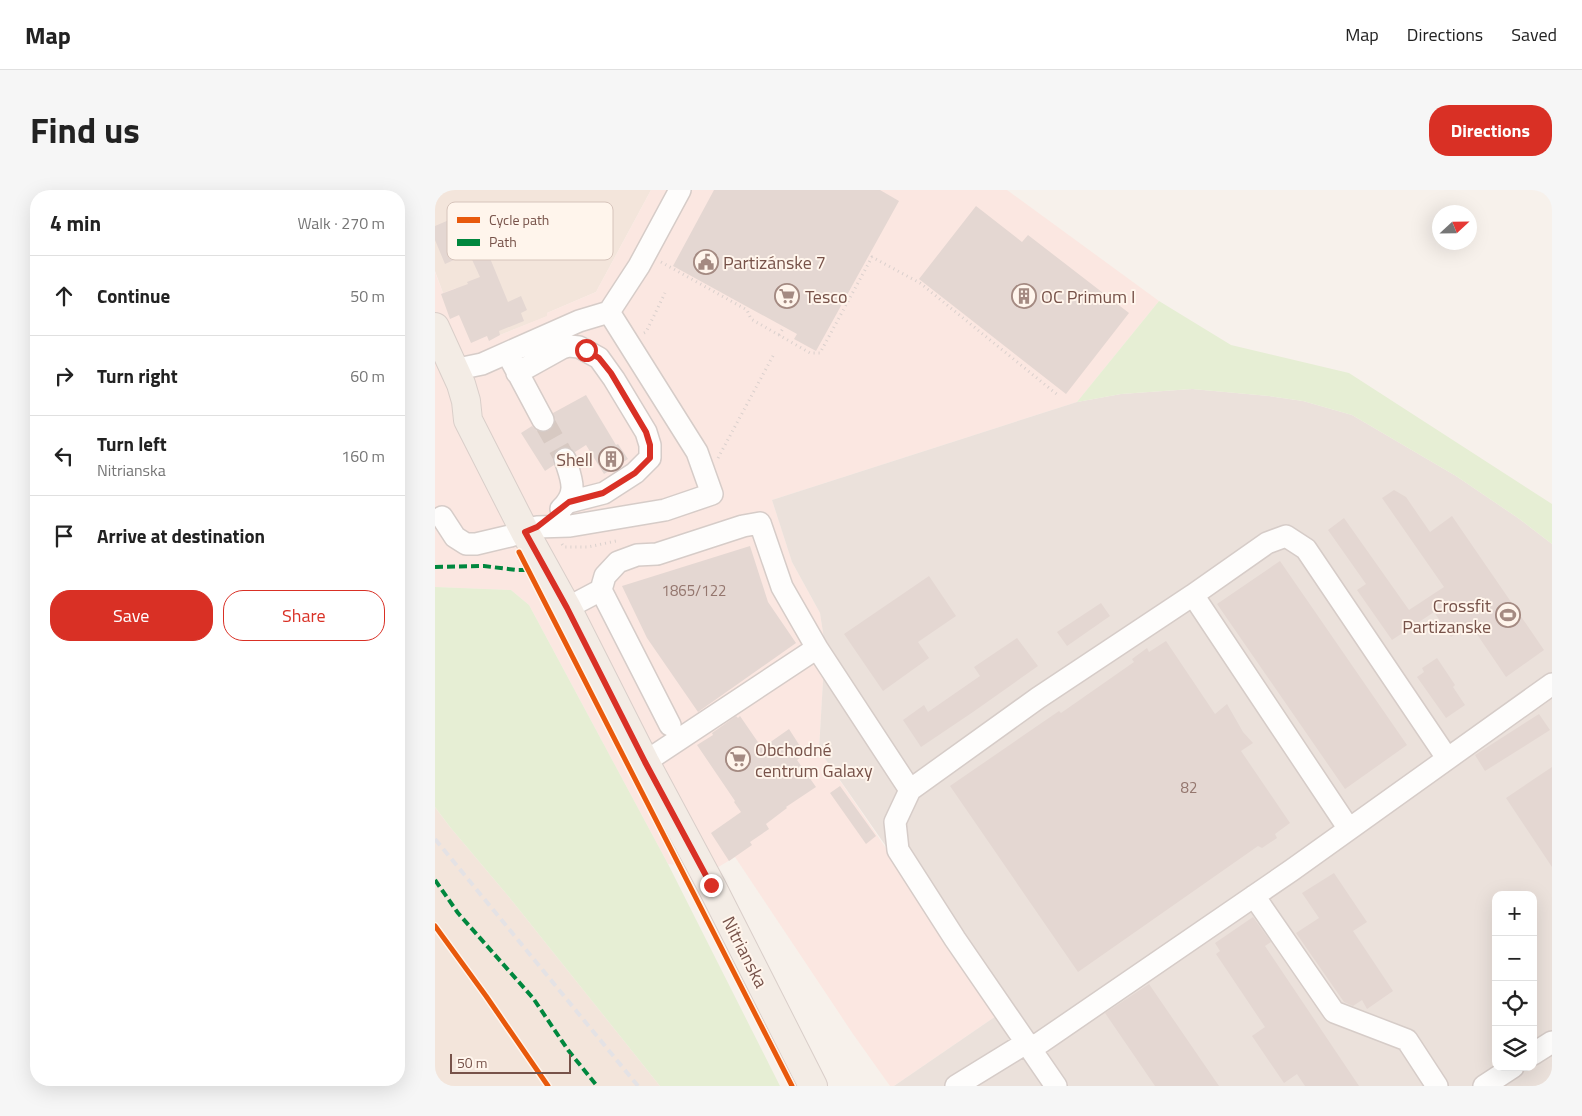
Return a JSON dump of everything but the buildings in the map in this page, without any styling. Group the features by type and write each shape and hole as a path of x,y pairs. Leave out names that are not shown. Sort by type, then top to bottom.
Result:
{"main road":[{"name":"Nitrianska","path":"435,327 444,371 461,384 466,401 468,420 495,472 531,529 567,608 813,1086"}],"lane":[{"path":"444,371 482,364 579,321 609,312 639,266 679,190"},
{"path":"442,517 455,537 466,544 476,544 531,529 570,526 665,510 712,494 697,452 609,312"},
{"path":"517,373 562,348 569,346 579,347 599,358 646,432 650,445 650,458 635,473 603,493 569,502 531,529"},
{"path":"507,353 543,420"},
{"path":"565,459 574,489 569,502"},
{"path":"611,489 613,503 625,517"},
{"path":"670,725 601,590 605,576 618,562 637,556 657,554 743,526 760,523 782,587 817,648 910,790"},
{"path":"1056,1086 955,939 898,850 895,822 910,790 1038,698 1193,595 1267,543 1286,536 1306,549 1447,758"},
{"path":"567,608 601,590"},
{"path":"1193,595 1349,829"},
{"path":"645,762 817,648"},
{"path":"956,1086 1028,1046 1254,896 1552,684"},
{"path":"1254,896 1334,1012 1407,1040 1437,1086"},
{"path":"1537,1051 1552,1042"},
{"path":"1484,1086 1507,1071"}],"path":[{"path":"655,258 747,310 751,319 810,352 820,353 872,257 919,283 1059,396"},
{"path":"641,336 646,332 665,293"},
{"path":"779,335 784,327"},
{"path":"720,465 717,460 774,354"}],"shaded area":[{"path":"435,190 651,190 596,292 547,313 548,316 500,335 492,337 443,293 435,271"},
{"path":"651,190 1007,190 1159,301 1077,402 772,500 792,562 820,613 825,646 819,750 999,1014 894,1086 890,1086 853,1034 735,857 715,869 668,864 529,605 511,590 435,587 435,272 443,293 456,288 466,313 492,337 500,335 547,316 547,313 596,292"},
{"path":"1192,389 1303,401 1352,415 1456,476 1518,518 1552,544 1552,1086 894,1086 999,1014 819,750 825,646 820,613 792,562 772,500 1077,402 1121,394"},
{"path":"435,807 509,897 660,1086 435,1086"}],"green space":[{"path":"1159,301 1231,345 1349,373 1552,504 1552,544 1518,518 1456,476 1352,415 1303,401 1192,389 1121,394 1077,402"},
{"path":"435,587 511,590 529,605 668,864 780,1086 660,1086 435,807"}],"tunnel":[{"path":"543,420 565,459"}],"railway":[{"path":"435,839 638,1086"}],"marked path":[{"path":"435,567 484,566 528,570"},
{"path":"435,880 458,913 533,998 568,1050 597,1086"}],"cycle path":[{"path":"519,552 792,1086"},
{"path":"435,926 548,1086"}],"place":[{"name":"Partizánske 7","path":"706,262"},
{"name":"Tesco","path":"787,296"},
{"name":"OC Primum I","path":"1024,296"},
{"name":"Shell","path":"611,459"},
{"name":"Crossfit Partizanske","path":"1508,615"},
{"name":"Obchodné centrum Galaxy","path":"738,759"}],"route":[{"path":"586,350 599,358 611,373 646,432 650,445 650,458 635,473 603,493 569,502 537,527 525,532 567,608 645,762 711,885"}]}
